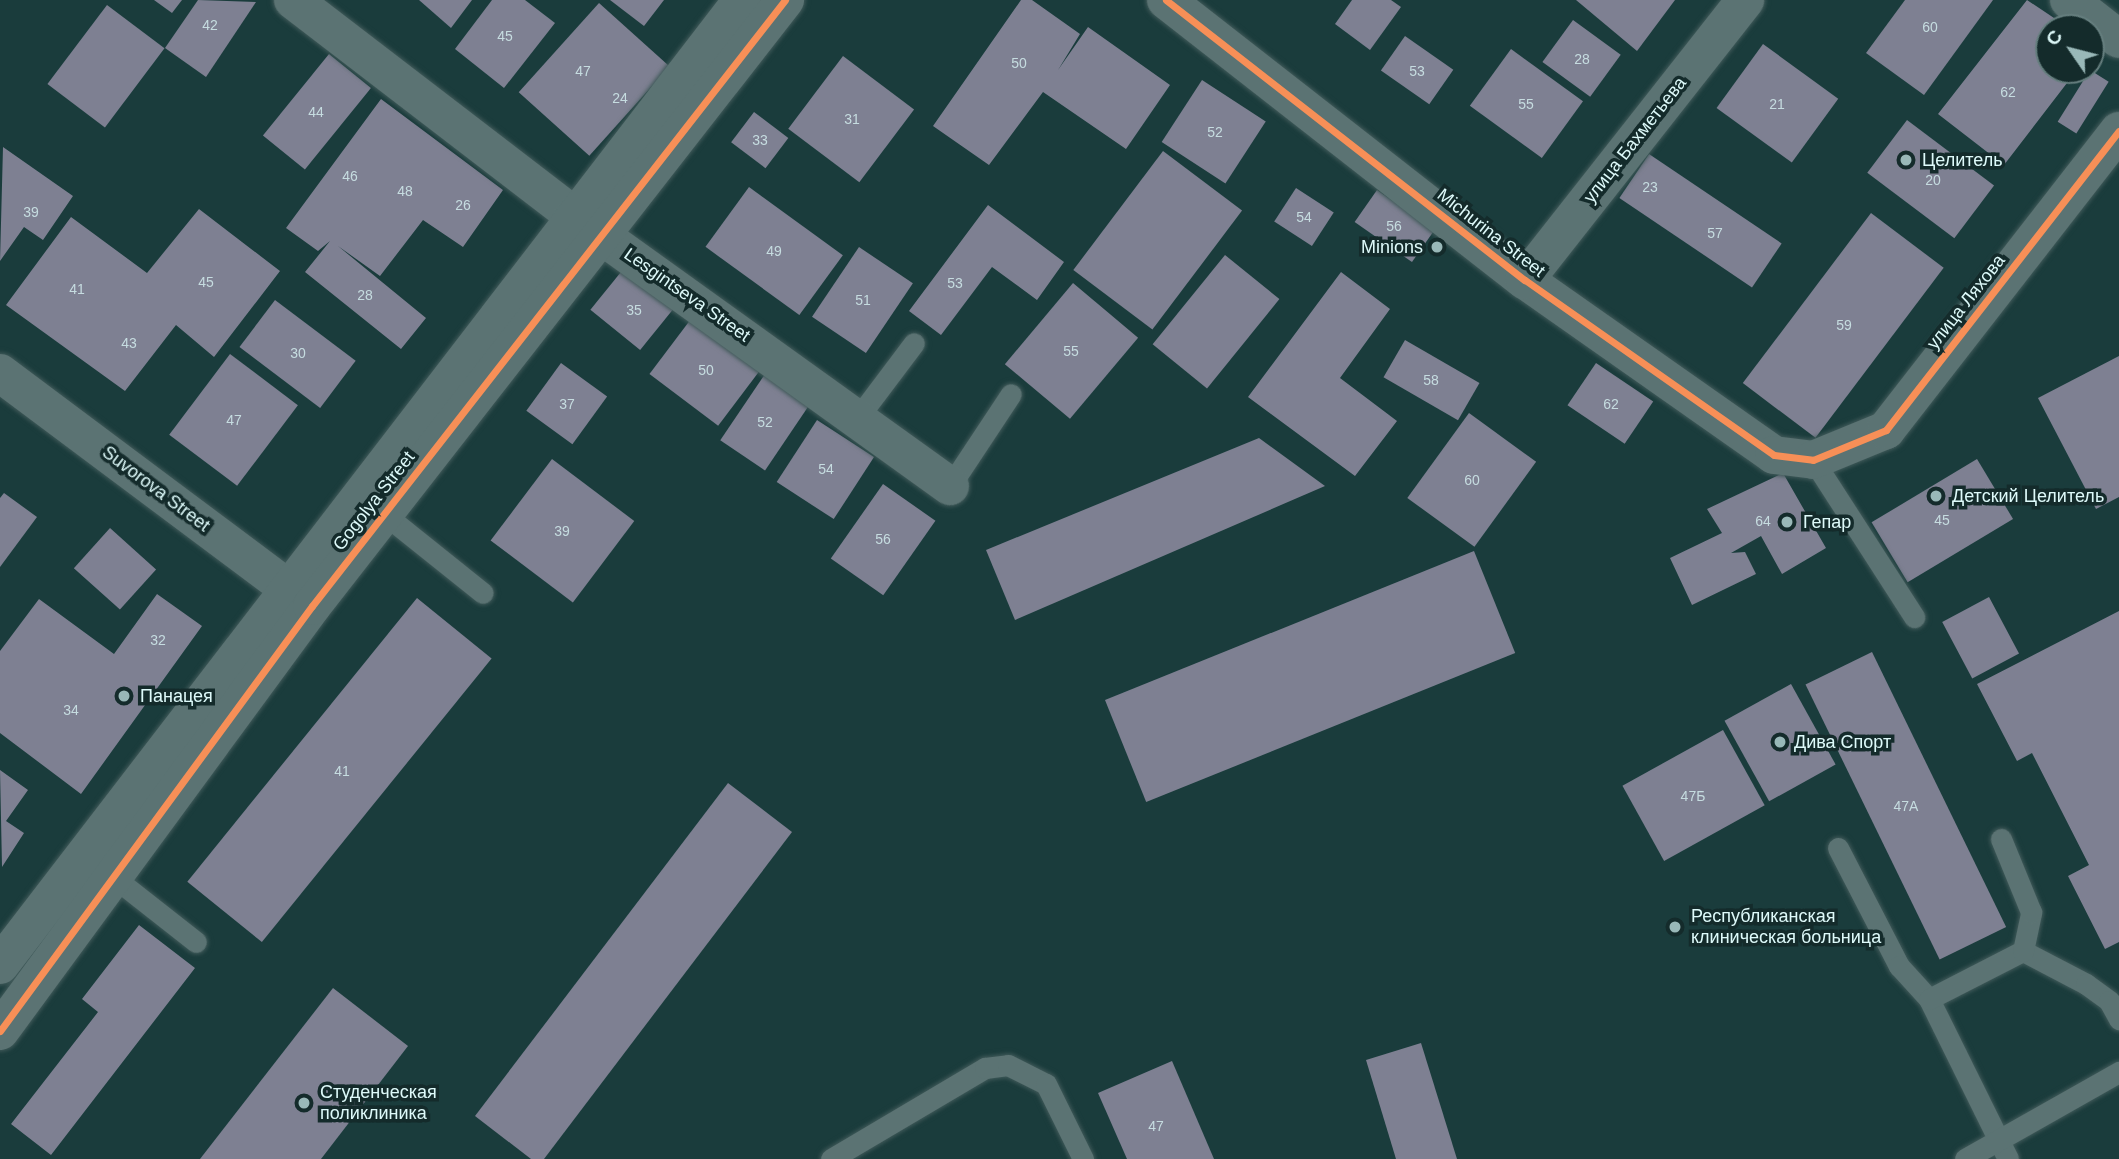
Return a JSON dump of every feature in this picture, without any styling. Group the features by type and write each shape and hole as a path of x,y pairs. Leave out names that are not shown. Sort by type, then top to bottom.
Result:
{"street":[{"name":"Lesgintseva Street","path":"293,0 588,225 859,416 950,486"},
{"name":"Gogolya Street","path":"0,1031 102,868 299,596 373,505 588,225 741,0"},
{"name":"Gogolya Street","path":"588,225 785,0"},
{"name":"Michurina Street","path":"1166,0 1525,280 1774,455 1813,460"},
{"name":"улица Бахметьева","path":"1525,280 1745,0"},
{"path":"2069,0 2119,39"},
{"name":"улица Ляхова","path":"1813,460 1886,430 2119,131"},
{"name":"Suvorova Street","path":"0,373 299,596"},
{"name":"Gogolya Street","path":"0,965 102,868"}],"lane":[{"path":"859,416 914,343"},
{"path":"950,486 1011,394"},
{"path":"1813,460 1914,617"},
{"path":"373,505 483,593"},
{"path":"1930,999 2022,951 2031,912 2001,839"},
{"path":"1839,848 1899,966 1930,999 2003,1151"},
{"path":"102,868 196,942"},
{"path":"2022,951 2086,984 2109,1001 2119,1019"},
{"path":"831,1159 985,1068 1008,1065 1046,1084 1083,1159"},
{"path":"1965,1159 2003,1151 2116,1079"}],"building":[{"path":"154,0 182,0 172,13"},
{"path":"198,0 256,2 206,77 165,48"},
{"path":"419,0 472,0 451,28"},
{"path":"492,0 525,0 555,23 504,88 455,49"},
{"path":"610,0 664,0 644,26"},
{"path":"1021,0 1032,0 1080,34 1058,70 1088,27 1170,85 1126,149 1043,92 989,165 933,126"},
{"path":"1352,0 1391,0 1401,7 1370,50 1335,24"},
{"path":"1576,0 1675,0 1637,51"},
{"path":"1905,0 1993,0 1924,95 1866,53"},
{"path":"2027,0 2048,14 2035,14 2035,84 2066,84 2004,165 1938,114"},
{"path":"599,3 670,67 589,156 519,92"},
{"path":"107,5 165,48 105,127 47,84"},
{"path":"1573,20 1621,55 1590,97 1542,62"},
{"path":"1405,36 1453,70 1429,104 1381,70"},
{"path":"1763,44 1838,99 1792,163 1717,108"},
{"path":"1511,49 1583,101 1542,158 1470,106"},
{"path":"329,54 371,88 305,170 263,136"},
{"path":"843,56 914,110 859,182 788,129"},
{"path":"2105,79 2109,82 2076,133 2058,122 2081,84 2105,84"},
{"path":"1202,80 1266,121 1225,183 1162,142"},
{"path":"381,99 503,190 463,247 423,220 380,276 338,246 426,318 401,349 305,272 330,241 318,251 286,228"},
{"path":"754,112 788,138 765,168 731,142"},
{"path":"1907,120 1994,186 1954,238 1867,173"},
{"path":"3,147 73,196 43,240 24,227 0,261"},
{"path":"1163,151 1242,211 1152,330 1073,270"},
{"path":"1649,154 1782,243 1752,287 1619,198"},
{"path":"749,187 843,255 799,315 706,247"},
{"path":"1296,188 1334,213 1312,246 1274,222"},
{"path":"1377,190 1434,230 1412,262 1355,222"},
{"path":"988,205 1064,262 1037,300 992,267 941,335 909,311"},
{"path":"199,209 280,271 214,357 176,325 125,391 6,305 71,217 147,273"},
{"path":"1871,213 1944,268 1815,438 1743,383"},
{"path":"859,247 913,283 866,353 812,317"},
{"path":"1225,255 1279,299 1207,388 1153,344"},
{"path":"625,267 675,307 640,350 590,310"},
{"path":"1341,272 1390,309 1340,378 1397,421 1355,476 1248,397"},
{"path":"1073,283 1138,338 1070,419 1005,364"},
{"path":"275,300 356,361 320,408 239,347"},
{"path":"694,315 763,367 718,426 649,374"},
{"path":"1405,340 1479,383 1458,420 1384,377"},
{"path":"230,354 298,405 237,486 169,435"},
{"path":"2119,356 2119,497 2096,509 2038,398"},
{"path":"561,363 607,397 572,444 526,411"},
{"path":"1596,363 1653,402 1625,444 1567,405"},
{"path":"765,374 810,404 765,471 720,440"},
{"path":"1469,413 1536,462 1474,547 1407,498"},
{"path":"817,420 874,457 834,519 777,482"},
{"path":"1259,438 1325,486 1015,620 986,550"},
{"path":"552,459 634,521 573,602 491,540"},
{"path":"1977,459 2013,519 1908,582 1872,522"},
{"path":"1783,473 1826,548 1782,574 1761,536 1731,553 1745,552 1756,574 1692,605 1670,558 1722,533 1707,509"},
{"path":"883,484 935,521 883,595 831,559"},
{"path":"4,493 37,517 0,567 0,498"},
{"path":"110,528 156,569 120,610 74,568"},
{"path":"1474,551 1515,653 1146,802 1105,700"},
{"path":"157,594 202,626 81,794 0,733 0,651 39,599 114,654"},
{"path":"1989,597 2019,654 1972,678 1942,622"},
{"path":"417,598 492,658 262,942 187,882"},
{"path":"2119,611 2119,942 2105,949 2068,876 2089,865 2032,753 2017,761 1977,684"},
{"path":"1872,652 2006,927 1940,959 1805,684"},
{"name":"Дива Спорт","path":"1791,684 1836,764 1769,801 1725,721"},
{"path":"1723,730 1765,805 1664,861 1622,786"},
{"path":"0,770 28,790 6,821 24,833 2,867"},
{"path":"728,783 792,832 544,1159 531,1159 475,1116"},
{"path":"139,925 195,968 51,1155 11,1124 98,1012 82,999"},
{"name":"Студенческая поликлиника","path":"333,988 408,1046 321,1159 200,1159"},
{"path":"1421,1043 1457,1159 1396,1159 1366,1060"},
{"path":"1172,1061 1214,1159 1127,1159 1098,1093"}],"cycle path":[{"path":"0,1031 312,606 785,0"},
{"path":"1166,0 1525,280 1774,455 1813,460 1886,430 2119,131"}],"place":[{"name":"Целитель","path":"1906,160"},
{"name":"Minions","path":"1437,247"},
{"name":"Детский Целитель","path":"1936,496"},
{"name":"Гепар","path":"1787,522"},
{"name":"Панацея","path":"124,696"},
{"name":"Дива Спорт","path":"1780,742"},
{"name":"Республиканская клиническая больница","path":"1675,927"},
{"name":"Студенческая поликлиника","path":"304,1103"}]}
